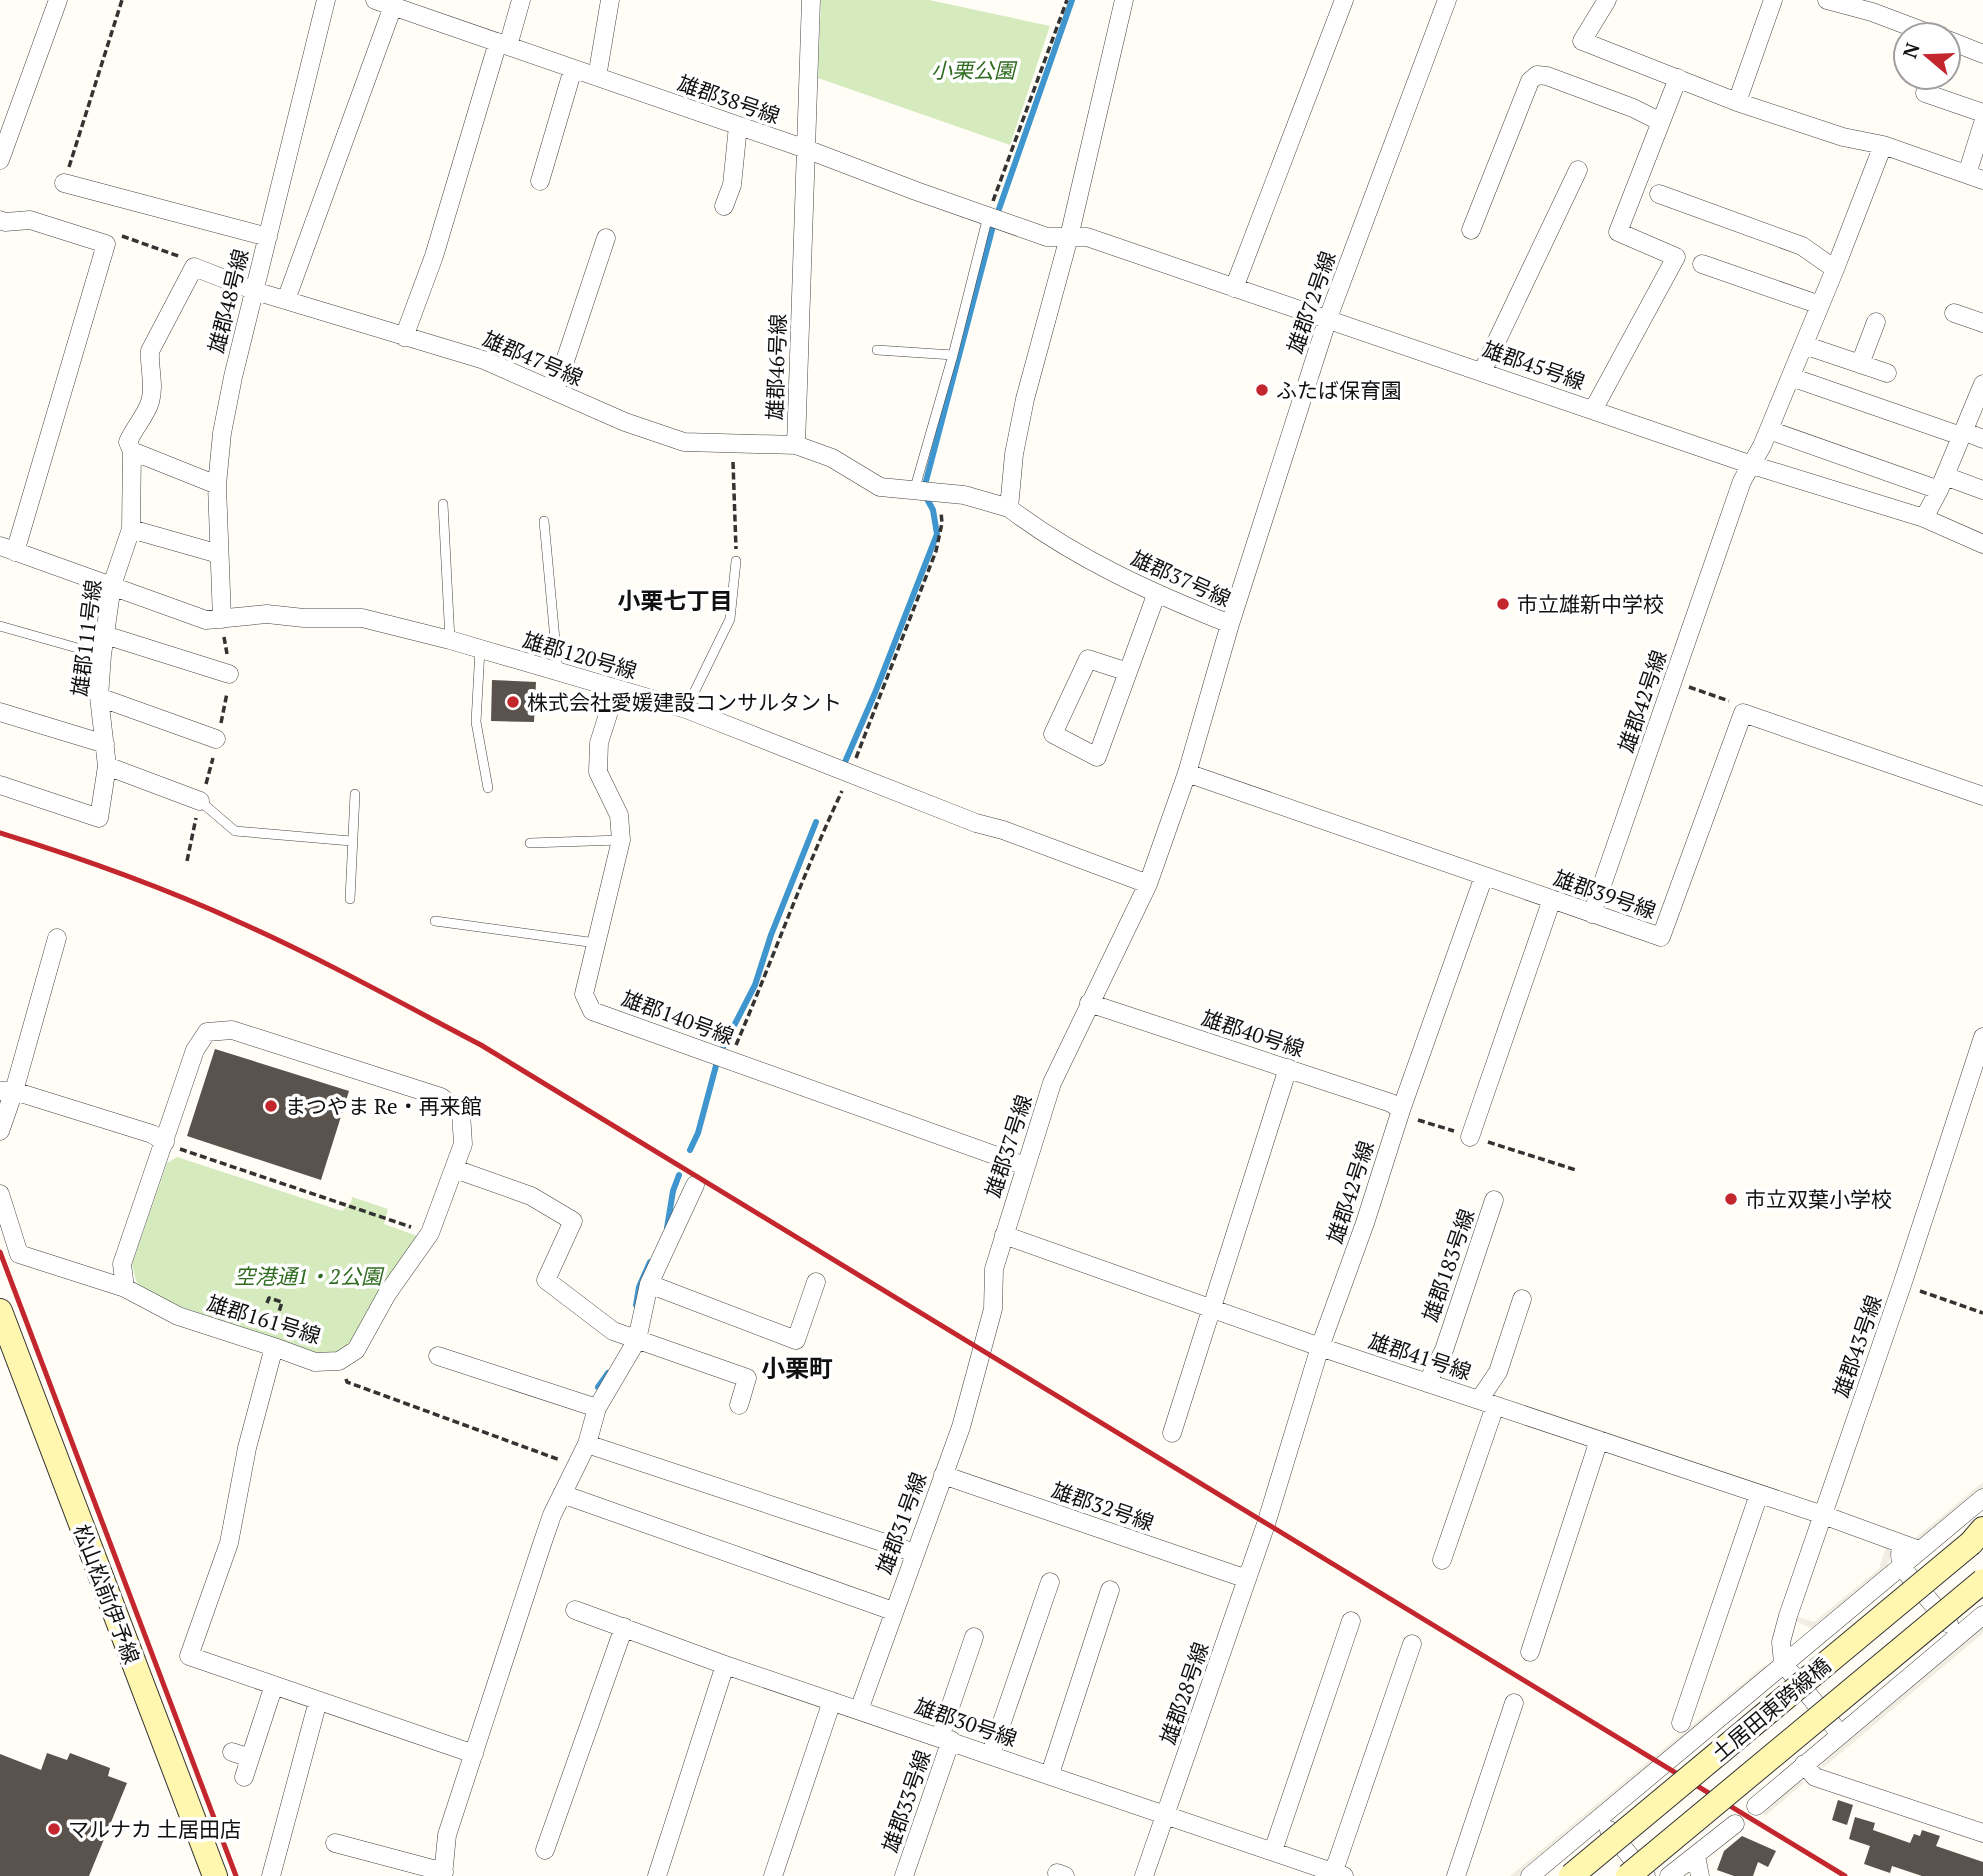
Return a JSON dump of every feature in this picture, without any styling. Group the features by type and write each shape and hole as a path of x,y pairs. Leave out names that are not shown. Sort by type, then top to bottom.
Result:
{"street":[{"path":"0,160 58,0"},
{"name":"雄郡48号線","path":"222,619 217,485 222,433 233,377 326,0"},
{"name":"雄郡38号線","path":"375,0 806,149 1047,237 1069,237"},
{"path":"404,337 434,256 503,44 521,0"},
{"path":"597,77 610,0"},
{"name":"雄郡46号線","path":"811,0 796,445 832,458 880,487 964,495 1009,508"},
{"path":"1009,508 1014,453 1025,399 1069,237 1124,0"},
{"path":"1234,288 1344,0"},
{"name":"雄郡72号線","path":"1230,624 1328,318 1447,0"},
{"path":"1607,0 1582,41 1737,102 1843,137 1882,145 1975,177 1983,123"},
{"path":"1737,102 1773,0"},
{"path":"1827,0 1896,21"},
{"path":"286,300 393,6"},
{"path":"1962,46 1983,54"},
{"path":"540,181 573,69"},
{"path":"1471,229 1530,81 1537,75 1547,76 1633,108 1661,122"},
{"path":"1593,410 1675,257 1618,232 1678,78"},
{"path":"1925,93 1983,113"},
{"path":"724,206 732,186 738,126"},
{"name":"雄郡42号線","path":"1592,914 1742,481 1769,430 1882,145"},
{"path":"1482,372 1578,170"},
{"path":"64,183 268,237"},
{"path":"1659,194 1802,246 1835,269"},
{"path":"0,240 3,221 30,220 106,244 8,549"},
{"name":"雄郡45号線","path":"1069,237 1087,237 1752,465 1924,519 1983,544"},
{"path":"555,391 606,238"},
{"path":"1702,264 1820,305"},
{"name":"雄郡47号線","path":"194,267 255,291 484,360 625,422 684,442 796,445"},
{"name":"雄郡111号線","path":"0,785 99,818 107,766 99,697 102,655 112,584 131,529 132,451 128,442 150,401 150,351 194,267"},
{"path":"1954,313 1983,323"},
{"path":"1860,364 1876,322"},
{"path":"1804,345 1887,373"},
{"path":"1791,377 1983,439"},
{"path":"1924,519 1983,384"},
{"path":"1769,430 1942,483 1983,490"},
{"path":"132,451 217,485"},
{"name":"雄郡37号線","path":"981,1351 993,1309 994,1269 1052,1083 1148,884 1187,773 1230,624 1156,595 1085,559 1035,528 1009,508"},
{"path":"131,529 219,554"},
{"name":"雄郡120号線","path":"8,549 112,584 206,620 267,614 304,618 362,618 450,640 685,709 976,823 1003,830 1148,884"},
{"path":"1128,672 1088,659 1053,734 1097,757 1128,672 1156,595"},
{"path":"105,635 229,674"},
{"name":"雄郡140号線","path":"616,689 599,743 598,772 620,815 621,840 584,994 592,1011 1025,1166"},
{"path":"99,697 216,738"},
{"path":"0,712 105,744"},
{"path":"1743,713 1983,796"},
{"name":"雄郡39号線","path":"1187,773 1661,937 1743,713"},
{"path":"107,766 200,801"},
{"name":"雄郡42号線","path":"1266,1524 1320,1347 1484,876"},
{"path":"1470,1137 1552,899"},
{"path":"0,1131 7,1091 57,938"},
{"name":"雄郡40号線","path":"1089,1003 1391,1103 1401,1110"},
{"name":"雄郡161号線","path":"232,1030 441,1097 461,1113 463,1144 430,1233 387,1294 356,1350 340,1361 314,1362 178,1316 125,1288 122,1264 164,1142 195,1050 207,1032 232,1030"},
{"name":"雄郡43号線","path":"1783,1663 1781,1642 1982,1041"},
{"path":"1172,1433 1288,1068"},
{"path":"7,1091 152,1134 164,1142"},
{"path":"455,1169 531,1196 573,1221 546,1280 613,1331 747,1378 738,1405"},
{"path":"335,1843 443,1874 447,1835 541,1547 587,1444 597,1408 637,1340 649,1284 695,1185"},
{"path":"0,1194 19,1254 125,1288"},
{"name":"雄郡183号線","path":"1427,1383 1444,1350 1494,1200"},
{"name":"雄郡41号線","path":"1004,1235 1320,1347 1823,1515 1919,1550"},
{"path":"649,1284 796,1340 816,1282"},
{"path":"1442,1560 1487,1403 1522,1299"},
{"name":"松山松前伊予線","path":"0,1311 215,1876"},
{"path":"274,1347 247,1448 229,1543 189,1656 474,1754"},
{"name":"雄郡31号線","path":"859,1710 961,1427 981,1351"},
{"path":"438,1356 597,1408"},
{"path":"1530,1652 1599,1440"},
{"path":"587,1444 915,1553"},
{"name":"雄郡32号線","path":"943,1475 1247,1579"},
{"path":"566,1487 893,1611"},
{"path":"1681,1723 1759,1494"},
{"path":"1530,1876 1983,1498"},
{"name":"雄郡28号線","path":"1144,1876 1266,1524"},
{"name":"土居田東跨線橋","path":"1571,1876 1979,1536"},
{"path":"1898,1543 1901,1566 1958,1635"},
{"name":"土居田東跨線橋","path":"1628,1876 1983,1581"},
{"path":"991,1754 1050,1582"},
{"path":"1050,1774 1110,1590"},
{"name":"雄郡30号線","path":"575,1610 725,1665 1050,1774 1335,1875"},
{"path":"1756,1806 1983,1615"},
{"path":"1273,1851 1351,1620"},
{"path":"545,1850 624,1627"},
{"name":"雄郡33号線","path":"904,1876 974,1637"},
{"path":"1335,1875 1412,1644"},
{"path":"1783,1663 1840,1734"},
{"path":"657,1876 725,1665"},
{"path":"244,1777 274,1685"},
{"path":"271,1876 318,1701"},
{"path":"773,1876 832,1701"},
{"path":"1456,1876 1514,1703"},
{"path":"232,1752 250,1758"},
{"path":"1804,1764 1815,1777 1983,1833"},
{"path":"1600,1819 1647,1876"},
{"path":"1669,1876 1735,1824"},
{"path":"1696,1856 1700,1876"}],"lane":[{"path":"914,491 953,355 988,216"},
{"path":"877,350 953,355"},
{"path":"443,504 450,640"},
{"path":"544,521 558,672"},
{"path":"685,709 730,620 736,561"},
{"path":"0,626 102,655"},
{"path":"480,649 477,722 488,788"},
{"path":"350,899 355,794"},
{"path":"200,801 235,831 351,841"},
{"path":"530,843 621,840"},
{"path":"435,921 596,943"}],"path":[{"path":"64,183 122,0"},
{"path":"988,216 1067,0"},
{"path":"116,234 194,262 194,267"},
{"path":"732,443 736,561"},
{"path":"1672,681 1735,703 1743,713"},
{"path":"164,1142 430,1233"},
{"path":"1902,1285 1983,1313"},
{"path":"267,1303 269,1297 282,1302 271,1338 274,1347"},
{"path":"340,1361 347,1382 563,1461 566,1487"}],"green space":[{"name":"小栗公園","path":"821,0 929,0 1050,26 1010,145 818,78"},
{"name":"空港通1・2公園","path":"177,1157 342,1211 351,1203 352,1197 388,1209 384,1224 420,1237 350,1346 344,1351 323,1355 173,1304 141,1287 136,1281 132,1264 167,1163"}],"shaded area":[{"path":"1983,1482 1983,1491 1921,1540 1913,1540"},
{"path":"1886,1546 1892,1551 1886,1569 1814,1630 1796,1621 1795,1616 1814,1622 1879,1569"},
{"path":"1983,1624 1983,1633 1823,1768 1822,1761"},
{"path":"1766,1664 1761,1678 1520,1876 1510,1876"},
{"path":"1799,1780 1805,1782 1765,1816 1762,1811"}],"building":[{"name":"株式会社愛媛建設コンサルタント","path":"492,680 536,682 534,722 491,721"},
{"name":"まつやま Re・再来館","path":"215,1049 349,1091 321,1180 187,1136"},
{"name":"マルナカ 土居田店","path":"47,1753 67,1760 70,1753 110,1768 108,1776 127,1783 89,1876 0,1876 0,1754 41,1770"},
{"path":"1838,1800 1853,1805 1847,1825 1832,1820"},
{"path":"1855,1817 1875,1823 1873,1830 1910,1843 1914,1834 1920,1836 1922,1830 1940,1836 1936,1846 1983,1862 1983,1876 1922,1876 1892,1866 1890,1873 1864,1864 1870,1846 1849,1839"},
{"path":"1742,1836 1776,1851 1768,1867 1758,1862 1753,1876 1734,1876 1717,1870 1724,1851"}],"waterway":[{"path":"999,209 1072,0"},
{"path":"926,481 993,226"},
{"path":"845,762 937,534 933,510 927,499"},
{"path":"723,1047 755,985 771,935 816,822"},
{"path":"690,1150 698,1133 717,1062"},
{"path":"667,1228 673,1191 679,1175"},
{"path":"636,1305 639,1287 650,1262"},
{"path":"598,1387 608,1373"}],"railway":[{"path":"0,833 121,874 210,909 331,966 481,1045 1845,1876"},
{"path":"0,1252 236,1876"}],"place":[{"name":"ふたば保育園","path":"1262,390"},
{"name":"市立雄新中学校","path":"1503,604"},
{"name":"株式会社愛媛建設コンサルタント","path":"513,702"},
{"name":"まつやま Re・再来館","path":"271,1106"},
{"name":"市立双葉小学校","path":"1731,1199"},
{"name":"マルナカ 土居田店","path":"54,1829"}],"district":[{"name":"小栗七丁目","path":"675,600"},
{"name":"小栗町","path":"797,1368"}]}
